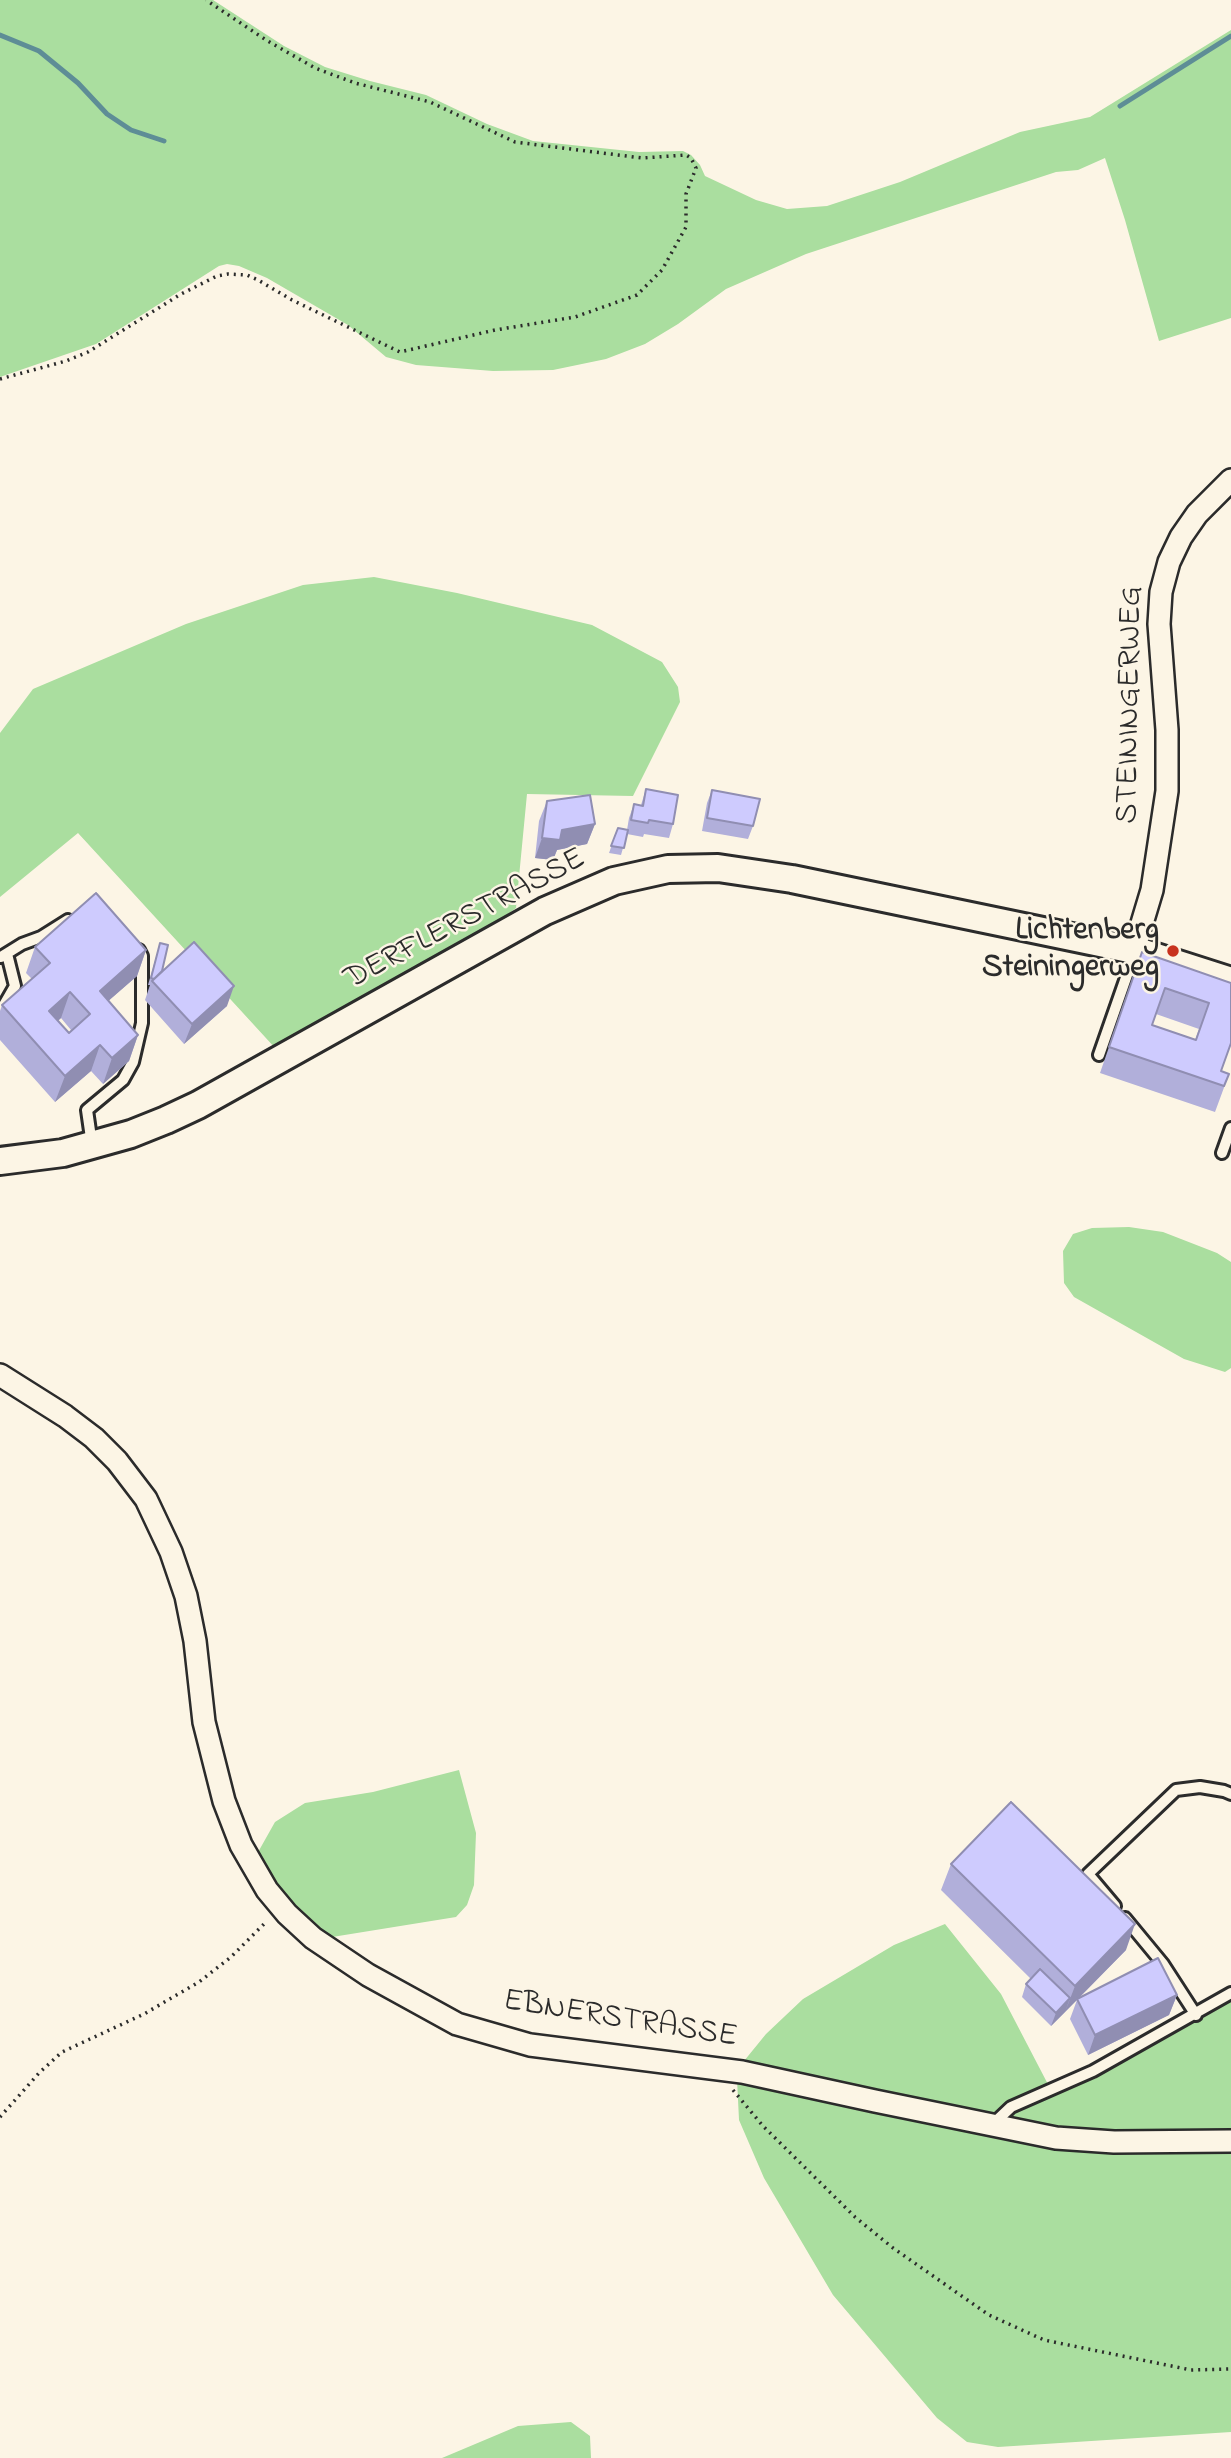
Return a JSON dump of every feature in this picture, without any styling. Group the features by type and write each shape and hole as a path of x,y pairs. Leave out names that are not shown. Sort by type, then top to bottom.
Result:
{"street":[{"name":"STEININGERWEG","path":"1135,951 1152,890 1167,791 1167,730 1158,624 1161,592 1169,562 1181,537 1197,514 1231,480"},
{"name":"DERFLERSTRASSE","path":"0,1161 52,1155 131,1134 198,1105 545,911 614,881 668,869 718,868 792,879 1135,951 1231,981"},
{"name":"EBNERSTRASSE","path":"0,1375 65,1416 93,1438 126,1471 152,1509 186,1596 195,1641 204,1722 224,1801 253,1868 278,1905 303,1930 346,1961 457,2024 530,2045 713,2067 1056,2137 1081,2140 1231,2141"}],"lane":[{"path":"0,1012 15,985 4,956 74,916"},
{"path":"92,1145 87,1110 127,1075 134,1062 142,1023 142,956 134,942"},
{"path":"1099,1055 1135,951"},
{"path":"1222,1153 1231,1128"},
{"path":"1196,2015 1163,1964 1088,1874 1176,1790 1200,1787 1231,1794"},
{"path":"992,2125 998,2116 1011,2107 1093,2071 1231,1993"}],"path":[{"path":"0,379 66,361 88,352 181,294 217,276 228,274 247,275 292,300 400,352 495,330 575,317 637,295 662,270 687,227 686,194 695,174 694,162 686,155 642,159 515,142 430,102 355,83 315,68 205,0"},
{"path":"0,2117 39,2073 62,2052 144,2014 200,1982 231,1958 262,1927 278,1905"},
{"path":"713,2067 763,2126 855,2217 893,2248 989,2315 1056,2343 1191,2370 1231,2369"}],"green space":[{"path":"0,0 213,0 284,46 325,67 426,95 487,124 533,141 639,152 683,151 700,165 705,176 756,200 787,209 827,206 900,182 1020,132 1090,117 1231,30 1231,318 1159,341 1105,158 1078,170 1056,172 806,254 726,289 645,344 606,359 553,370 493,371 416,365 386,357 348,325 267,278 227,264 219,266 96,344 0,377"},
{"path":"374,577 457,593 592,625 662,662 678,687 680,702 633,796 527,794 516,908 477,937 276,1049 78,833 0,897 0,733 33,689 186,624 303,585"},
{"path":"1129,1227 1163,1232 1217,1253 1231,1262 1231,1368 1225,1372 1184,1359 1074,1297 1064,1283 1063,1251 1073,1234 1092,1228"},
{"path":"459,1770 476,1833 474,1885 467,1905 456,1917 326,1938 308,1923 273,1885 257,1854 275,1822 305,1803 373,1792"},
{"path":"945,1924 1001,1994 1052,2092 1169,2036 1231,1998 1231,2432 998,2447 967,2442 937,2418 833,2295 764,2178 739,2120 737,2079 744,2061 766,2034 803,1999 894,1945"},
{"path":"571,2422 590,2436 591,2458 442,2458 518,2426"}],"building":[{"path":"646,789 678,795 673,824 631,820 634,804 643,806"},
{"path":"712,790 760,799 753,826 707,818"},
{"path":"590,795 595,824 562,830 560,840 542,838 547,801"},
{"path":"618,828 628,830 624,848 611,846"},
{"path":"96,893 146,950 100,991 138,1035 112,1058 100,1045 65,1076 2,1005 50,963 35,947","holes":["70,992 90,1014 69,1033 49,1011"]},
{"path":"194,942 234,986 192,1024 152,981"},
{"path":"160,943 168,945 162,971 154,979 151,978"},
{"path":"1142,952 1231,983 1231,1043 1221,1071 1229,1074 1224,1086 1109,1047","holes":["1165,988 1209,1003 1196,1040 1152,1025"]},
{"path":"1011,1802 1135,1924 1075,1986 951,1864"},
{"path":"1158,1958 1177,1995 1095,2035 1077,1999"},
{"path":"1040,1969 1070,1998 1056,2013 1026,1984"}],"waterway":[{"path":"0,35 39,51 78,83 107,114 131,130 164,141"},
{"path":"1120,106 1231,36"}],"place":[{"name":"Lichtenberg Steiningerweg","path":"1173,951"}]}
